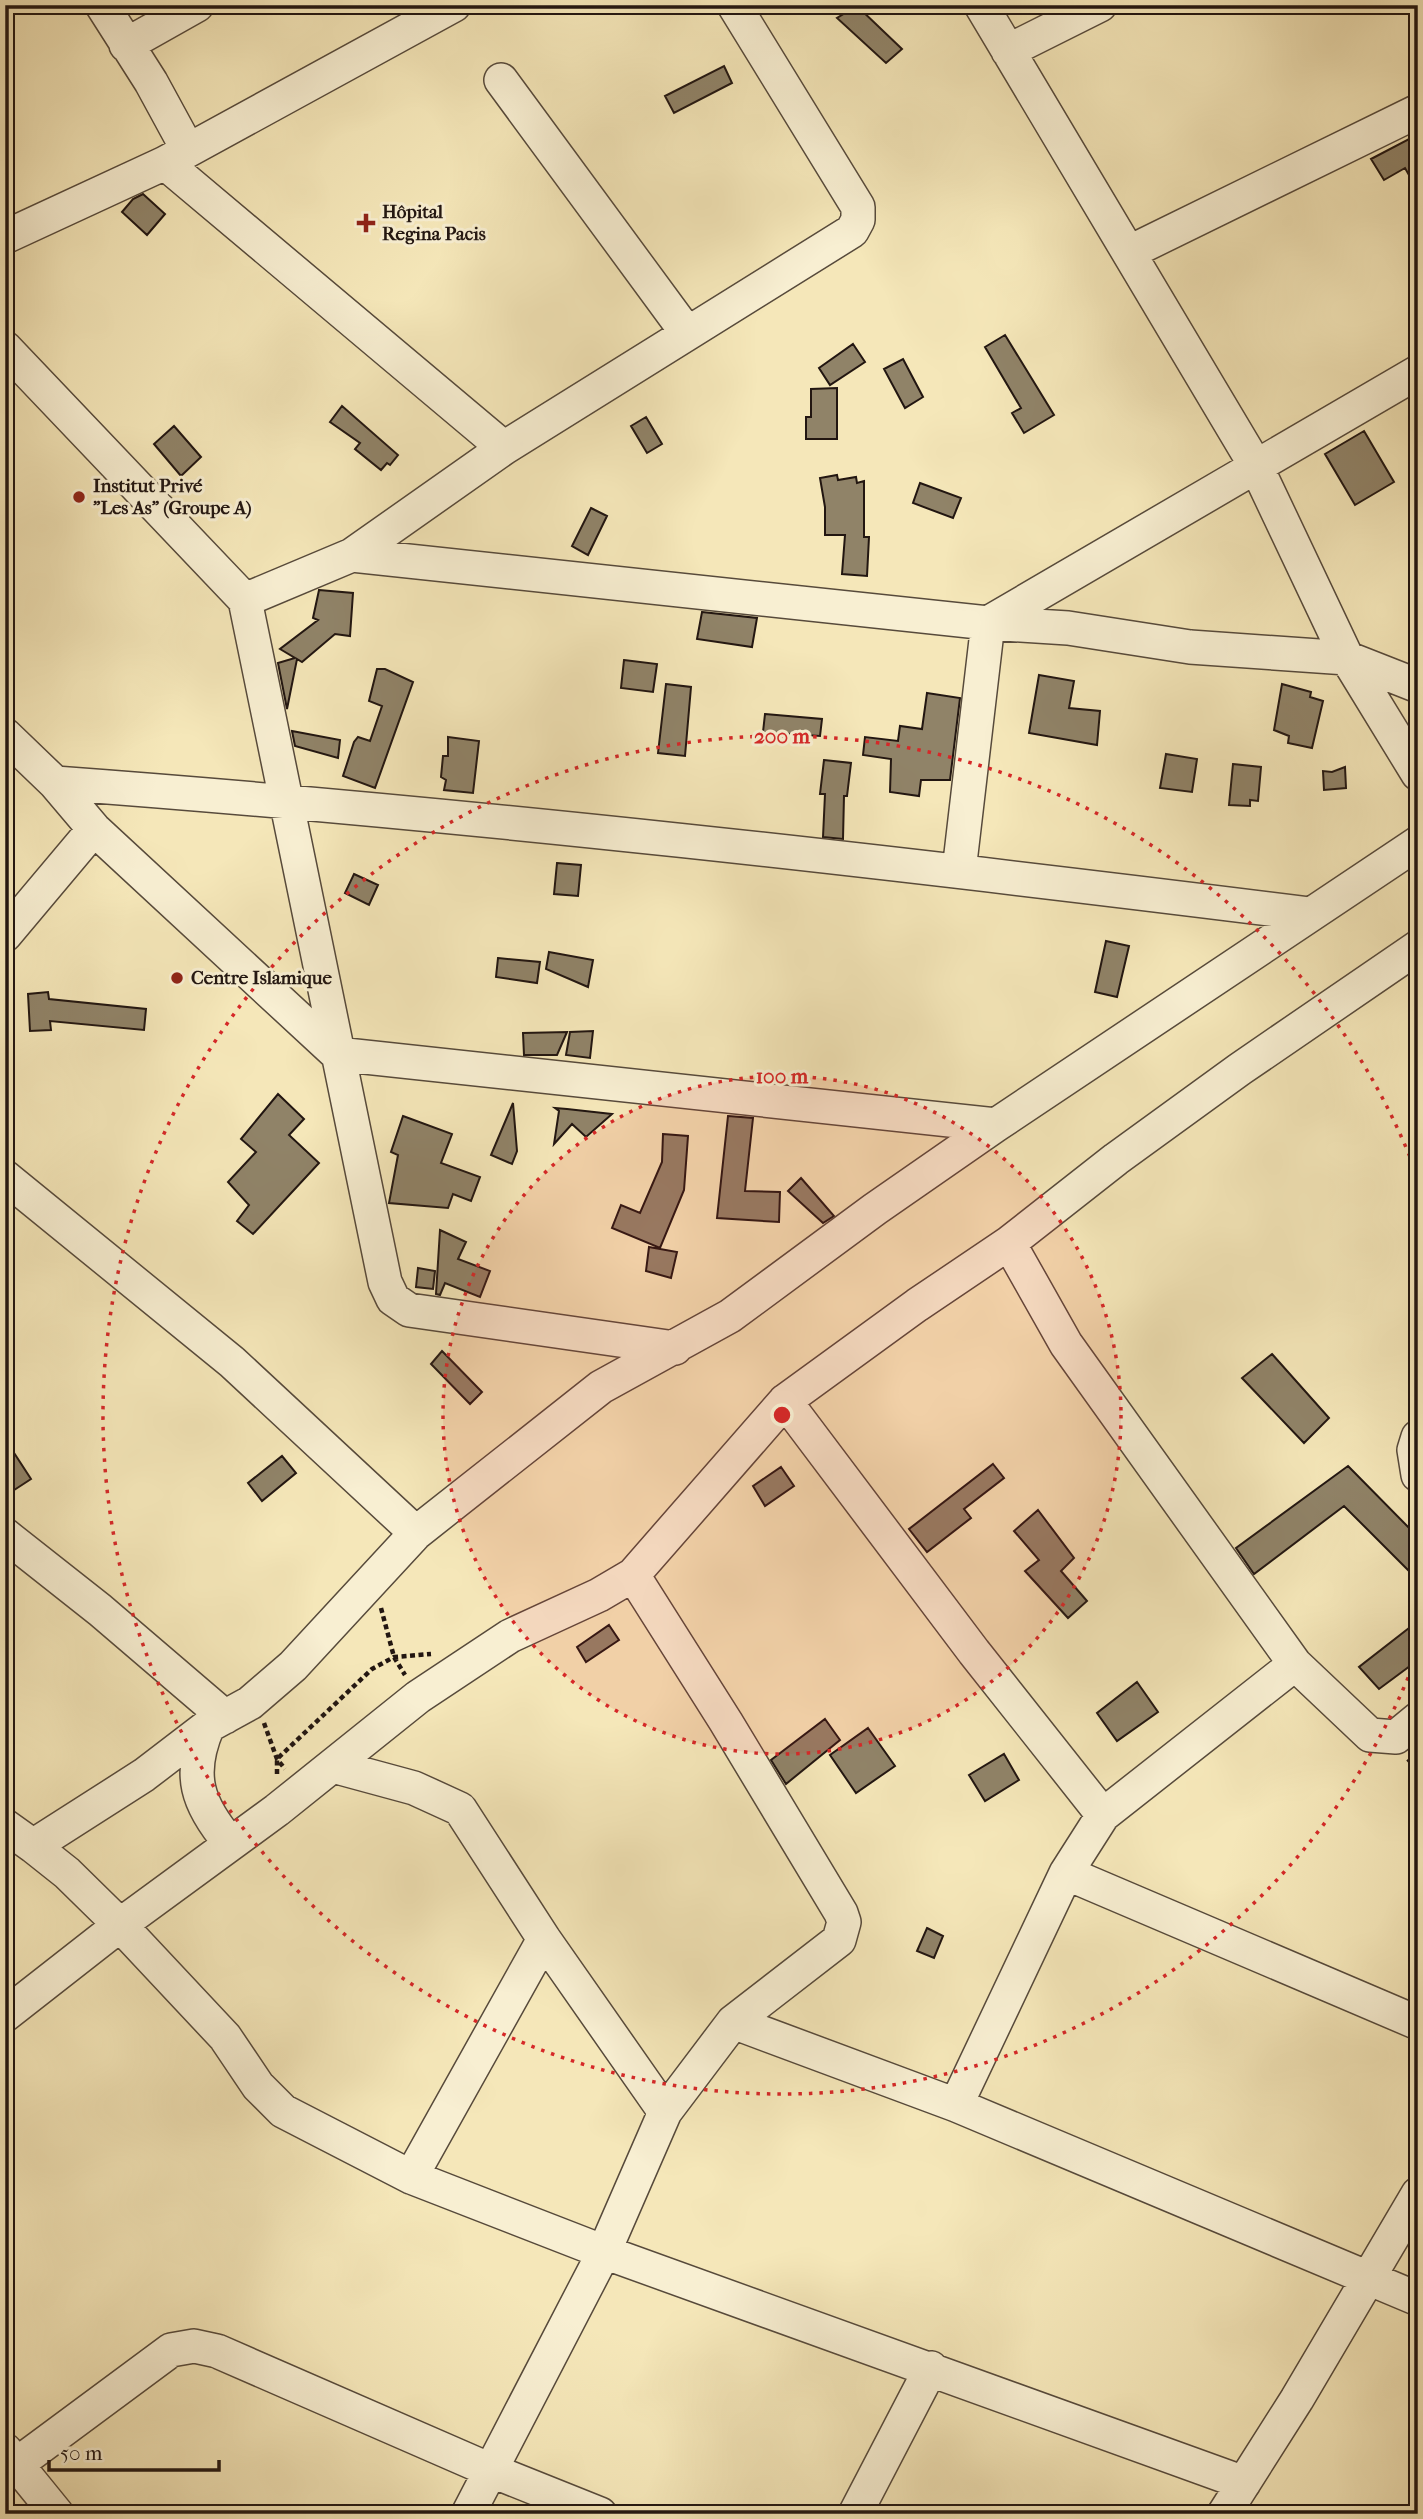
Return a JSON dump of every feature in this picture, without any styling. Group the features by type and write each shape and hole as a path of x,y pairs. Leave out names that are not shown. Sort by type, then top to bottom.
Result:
{"street":[{"path":"102,5 151,82 177,156 505,448"},
{"path":"126,45 197,5"},
{"path":"5,237 177,156 454,5"},
{"path":"245,600 352,555 505,448 852,231 858,219 858,207 734,5"},
{"path":"981,5 1257,468 1347,658 1418,774"},
{"path":"1008,51 1100,5"},
{"path":"501,80 687,333"},
{"path":"1130,252 1418,111"},
{"path":"5,348 245,600 385,1282 393,1299 409,1310 674,1348"},
{"path":"988,623 1418,372"},
{"path":"352,555 988,623 1068,628 1189,647 1347,658 1418,686"},
{"path":"959,870 988,623"},
{"path":"5,735 54,783 94,829 337,1054 996,1125"},
{"path":"54,783 286,800 959,870 1310,914"},
{"path":"10,919 94,829"},
{"path":"33,1846 144,1775 293,1666 416,1534 601,1387 730,1316 875,1209 996,1125 1418,843"},
{"path":"5,2014 120,1925 277,1810 418,1697 510,1636 599,1595 633,1575 785,1401 1009,1243 1116,1159 1418,947"},
{"path":"5,1177 232,1362 416,1534"},
{"path":"1009,1243 1066,1344 1295,1664 1370,1735 1396,1737 1418,1719"},
{"path":"785,1401 974,1652 1103,1815"},
{"path":"1418,1437 1414,1450 1418,1475"},
{"path":"5,1535 228,1715"},
{"path":"468,2514 604,2252 665,2112 733,2022 839,1940 844,1922 726,1722 633,1575"},
{"path":"956,2105 1066,1872 1103,1815 1295,1664"},
{"path":"228,1715 197,1751 196,1774 208,1817 230,1843"},
{"path":"333,1766 414,1788 460,1809 544,1939 665,2112"},
{"path":"5,1826 67,1873 120,1925 225,2037 258,2086 283,2111 411,2177 604,2252 1244,2483"},
{"path":"1066,1872 1418,2023"},
{"path":"411,2177 544,1939"},
{"path":"733,2022 956,2105 1418,2300"},
{"path":"1224,2514 1418,2194"},
{"path":"57,2514 9,2462 171,2350 194,2346 217,2351 490,2470 600,2514"},
{"path":"855,2514 931,2368"}],"path":[{"path":"379,1573 382,1611 394,1657 418,1697"},
{"path":"277,1759 372,1669 394,1657 434,1654"},
{"path":"228,1715 264,1723 277,1759 277,1810"},
{"path":"277,1759 302,1788"}],"building":[{"path":"857,6 902,49 886,63 837,18"},
{"path":"724,66 732,83 674,113 665,96"},
{"path":"1409,139 1418,154 1418,191 1405,168 1384,180 1371,159"},
{"path":"143,194 165,214 147,235 122,212 133,199"},
{"path":"1005,335 1054,415 1024,433 1012,413 1021,408 985,347"},
{"path":"853,344 865,362 830,385 819,368"},
{"path":"903,359 923,397 905,408 884,369"},
{"path":"837,388 837,439 806,439 806,417 811,417 811,389"},
{"path":"342,406 398,455 390,465 387,463 381,470 355,449 360,443 330,422"},
{"path":"646,417 662,444 647,453 631,426"},
{"path":"174,426 201,457 181,476 154,444"},
{"path":"1364,431 1394,482 1355,505 1325,454"},
{"path":"837,475 838,480 856,477 857,483 864,481 864,537 869,537 867,576 842,574 845,535 825,535 825,507 820,478"},
{"path":"920,483 961,498 953,518 913,503"},
{"path":"591,508 607,516 588,555 572,546"},
{"path":"319,590 353,593 350,636 335,634 302,662 297,659 287,709 278,663 295,658 280,649 318,620 313,618"},
{"path":"702,612 757,618 752,647 697,639"},
{"path":"624,660 657,664 653,692 621,688"},
{"path":"377,669 385,669 413,682 375,788 343,776 354,742 358,737 370,741 382,706 369,701"},
{"path":"1039,675 1074,681 1069,708 1100,711 1097,745 1029,733"},
{"path":"666,684 691,687 685,756 658,753"},
{"path":"1282,684 1311,692 1310,697 1323,701 1312,748 1288,743 1289,736 1274,730"},
{"path":"927,693 960,698 950,780 921,780 919,796 890,792 891,759 863,755 865,737 898,741 900,726 922,729"},
{"path":"765,714 822,719 820,736 763,732"},
{"path":"292,731 340,740 338,758 295,746"},
{"path":"448,737 479,741 473,793 444,790 446,780 441,777 443,756 448,756"},
{"path":"1166,754 1197,759 1192,792 1160,788"},
{"path":"824,760 851,763 847,796 844,796 843,839 823,837 825,794 820,794"},
{"path":"1233,764 1261,767 1258,801 1250,800 1250,806 1229,805"},
{"path":"1345,767 1346,788 1324,790 1323,771 1332,772"},
{"path":"557,863 581,865 578,896 554,894"},
{"path":"354,874 378,885 369,905 345,893"},
{"path":"1106,941 1129,946 1117,997 1095,992"},
{"path":"549,952 593,960 588,987 546,969"},
{"path":"498,958 540,962 537,983 496,977"},
{"path":"48,992 49,999 146,1009 144,1030 50,1021 51,1030 30,1031 28,994"},
{"path":"593,1031 590,1058 566,1055 570,1032"},
{"path":"567,1032 557,1055 524,1055 523,1033"},
{"path":"278,1094 304,1119 289,1135 319,1163 253,1234 237,1221 249,1205 228,1182 256,1152 241,1139"},
{"path":"513,1103 517,1151 512,1164 491,1155"},
{"path":"555,1108 612,1114 586,1137 572,1124 554,1144 559,1111"},
{"path":"403,1116 452,1134 441,1163 480,1177 471,1201 453,1194 448,1208 389,1203 398,1155 391,1152"},
{"path":"728,1116 753,1118 745,1191 780,1192 779,1222 717,1218"},
{"path":"663,1134 688,1136 684,1190 660,1248 612,1228 621,1205 640,1213 662,1162"},
{"path":"801,1178 834,1216 823,1223 788,1191"},
{"path":"440,1230 466,1242 458,1259 490,1271 480,1297 445,1283 440,1295 436,1294"},
{"path":"649,1247 677,1252 671,1278 646,1271"},
{"path":"418,1268 435,1271 433,1289 416,1287"},
{"path":"442,1351 482,1392 470,1404 431,1364"},
{"path":"1272,1354 1329,1418 1304,1443 1242,1378"},
{"path":"5,1439 31,1479 5,1496"},
{"path":"282,1456 296,1473 262,1501 248,1483"},
{"path":"993,1464 1004,1478 964,1509 971,1518 927,1552 909,1529"},
{"path":"1348,1466 1418,1537 1418,1580 1344,1506 1254,1574 1236,1548"},
{"path":"781,1467 794,1486 765,1506 753,1486"},
{"path":"1038,1510 1074,1558 1061,1571 1087,1601 1068,1618 1025,1571 1039,1560 1014,1531"},
{"path":"1418,1621 1418,1660 1379,1689 1359,1667"},
{"path":"609,1625 619,1640 586,1662 577,1647"},
{"path":"1137,1682 1158,1712 1117,1741 1097,1713"},
{"path":"825,1719 840,1740 786,1784 771,1760"},
{"path":"868,1728 895,1766 856,1793 830,1755"},
{"path":"1004,1754 1019,1780 985,1801 969,1775"},
{"path":"927,1928 943,1936 934,1958 917,1951"}],"place":[{"name":"Hôpital Regina Pacis","path":"366,223"},
{"name":"Institut Privé \"Les As\" (Groupe A)","path":"79,497"},
{"name":"Centre Islamique","path":"177,978"}]}
